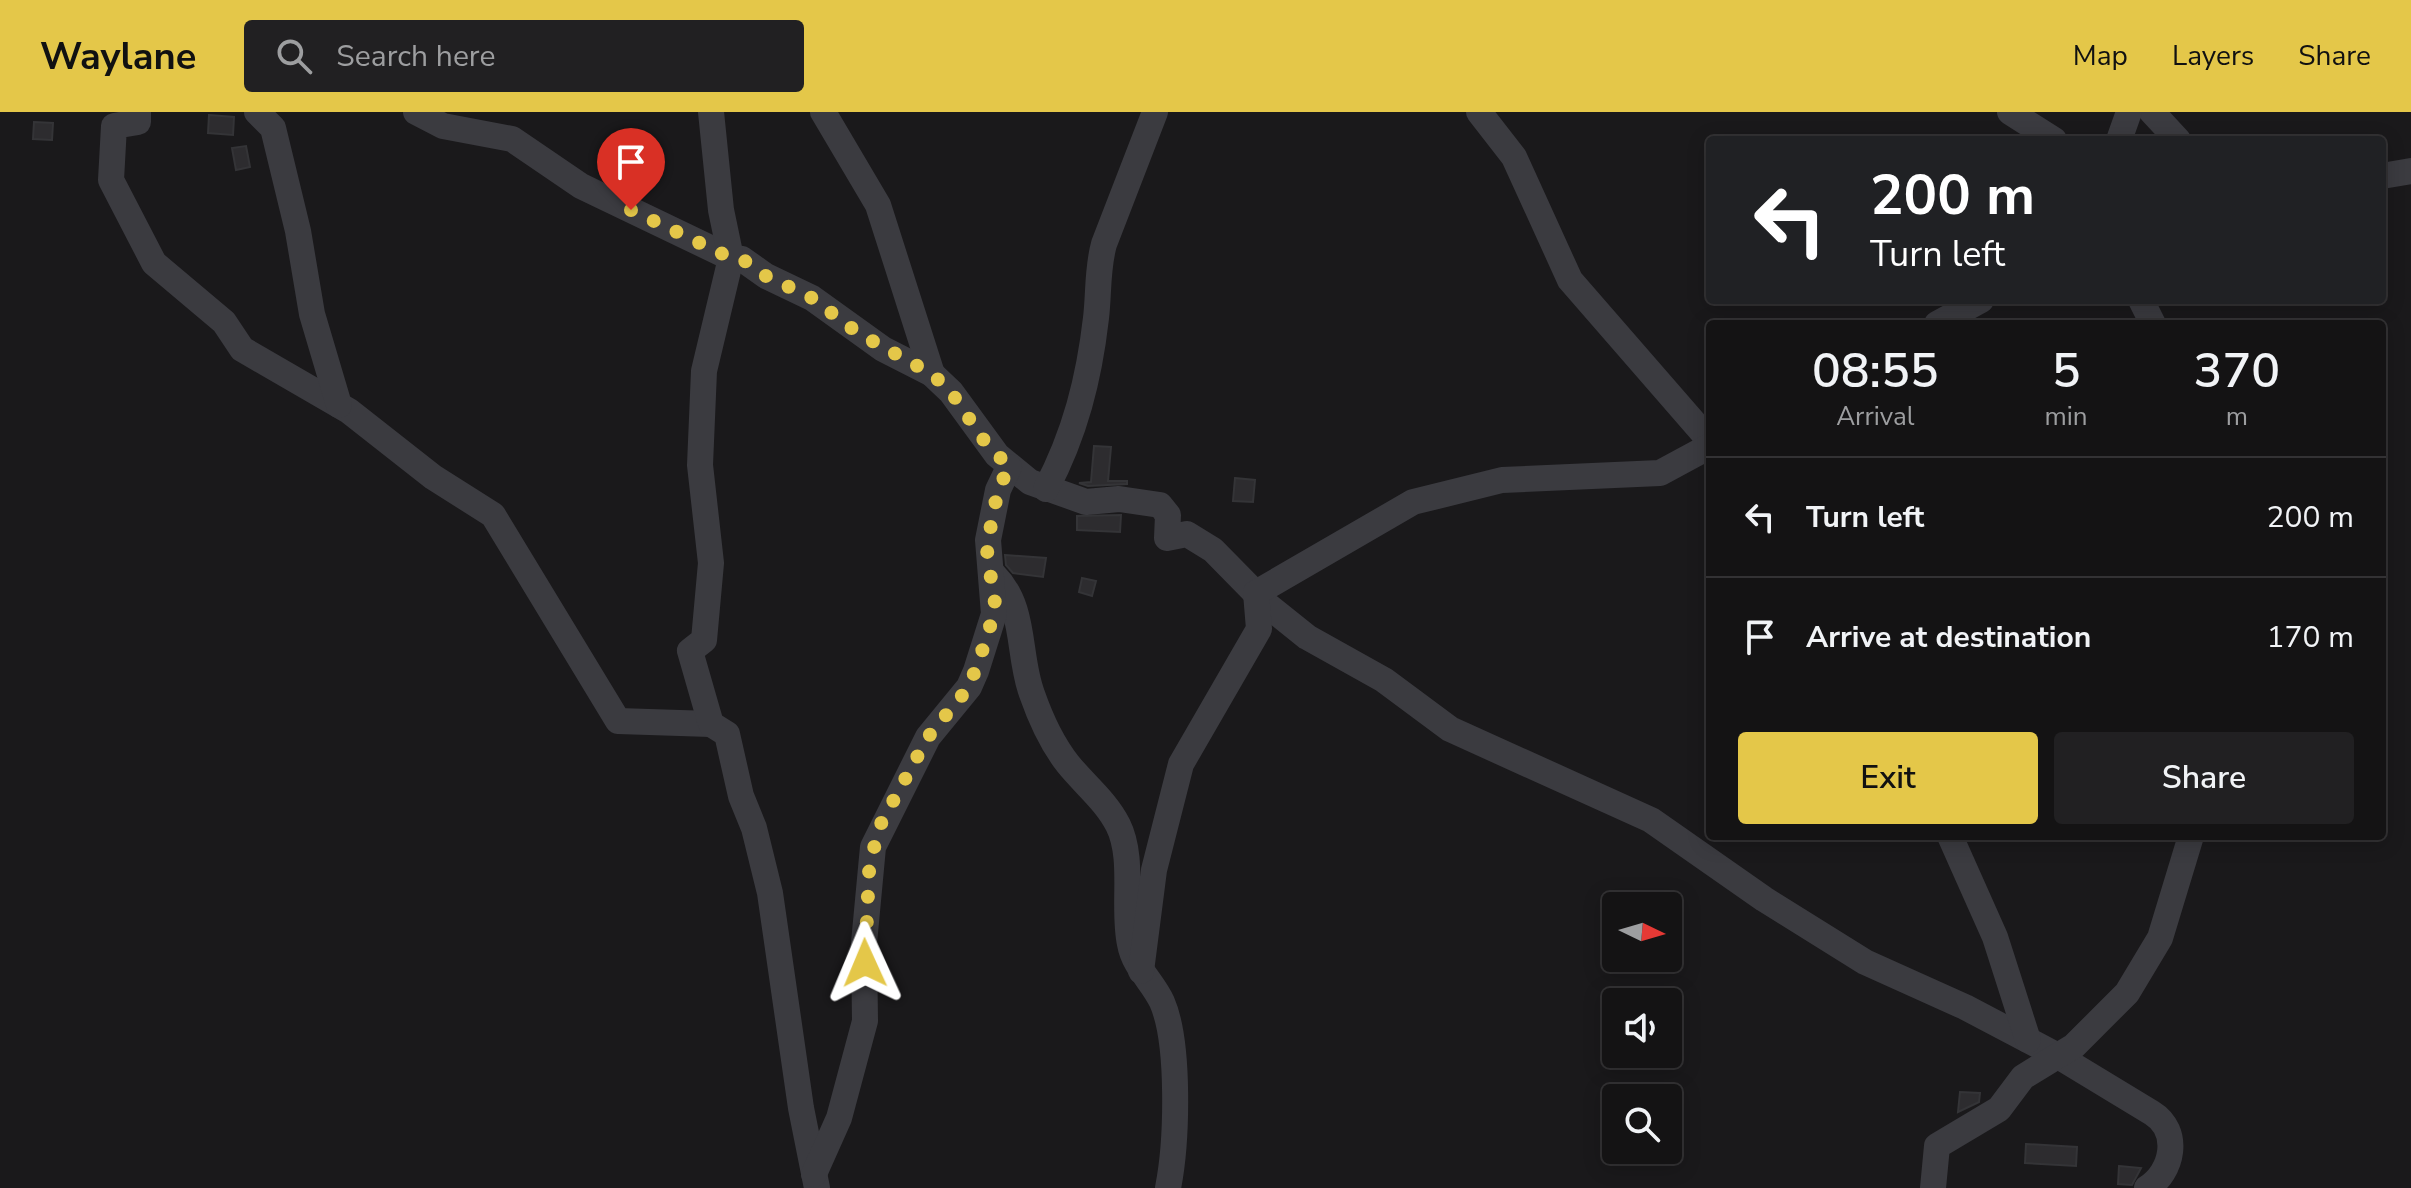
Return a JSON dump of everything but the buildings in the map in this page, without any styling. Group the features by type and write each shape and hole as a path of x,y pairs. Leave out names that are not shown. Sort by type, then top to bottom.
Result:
{"street":[{"path":"138,112 138,122 114,126 111,180 154,263 224,322 242,349 339,405 433,477 493,515 618,721 711,724 727,734 741,796 754,828 770,893 801,1108 816,1181"},
{"path":"257,112 273,128 298,231 312,314 339,405"},
{"path":"416,112 443,126 512,139 581,186 731,258 742,259 766,276 812,298 858,333 932,374 951,392 983,439 1009,467 1046,489 1086,502 1119,499 1160,505 1168,515 1167,538 1187,534 1213,550 1307,637 1384,680 1450,729 1651,820 1764,899 1865,962 2028,1040 2162,1119 2169,1134 2167,1169 2147,1188"},
{"path":"711,112 721,210 731,258 704,371 700,465 711,581 704,640 690,651 711,724"},
{"path":"823,112 878,205 932,374"},
{"path":"1046,489 1083,403 1097,313 1098,266 1104,244 1155,112"},
{"path":"1479,112 1514,157 1570,280 1706,439"},
{"path":"2010,112 2048,136"},
{"path":"2114,136 2129,112"},
{"path":"2152,112 2174,136"},
{"path":"2386,175 2411,171"},
{"path":"1944,320 1974,304"},
{"path":"1256,593 1413,502 1502,480 1660,473 1706,446"},
{"path":"816,1181 839,1118 865,1021 864,943 873,847 928,737 972,679 994,614 987,556 998,490 1009,467"},
{"path":"991,573 1001,583 1015,610 1031,692 1049,731 1067,763 1117,822 1123,838 1127,924 1132,951 1162,1002 1176,1066 1168,1188"},
{"path":"1141,971 1154,870 1181,764 1259,629 1256,593"},
{"path":"1952,840 1995,937 2028,1040"},
{"path":"1933,1188 1937,1146 1987,1118 1999,1109 2023,1077 2095,1029 2140,972 2160,938 2190,840"}],"route":[{"path":"631,210 731,258 742,259 766,276 812,298 858,333 901,360 938,378 983,439 1009,467 998,490 988,540 987,556 995,600 989,632 969,687 928,737 878,829 869,872 865,963"}]}
